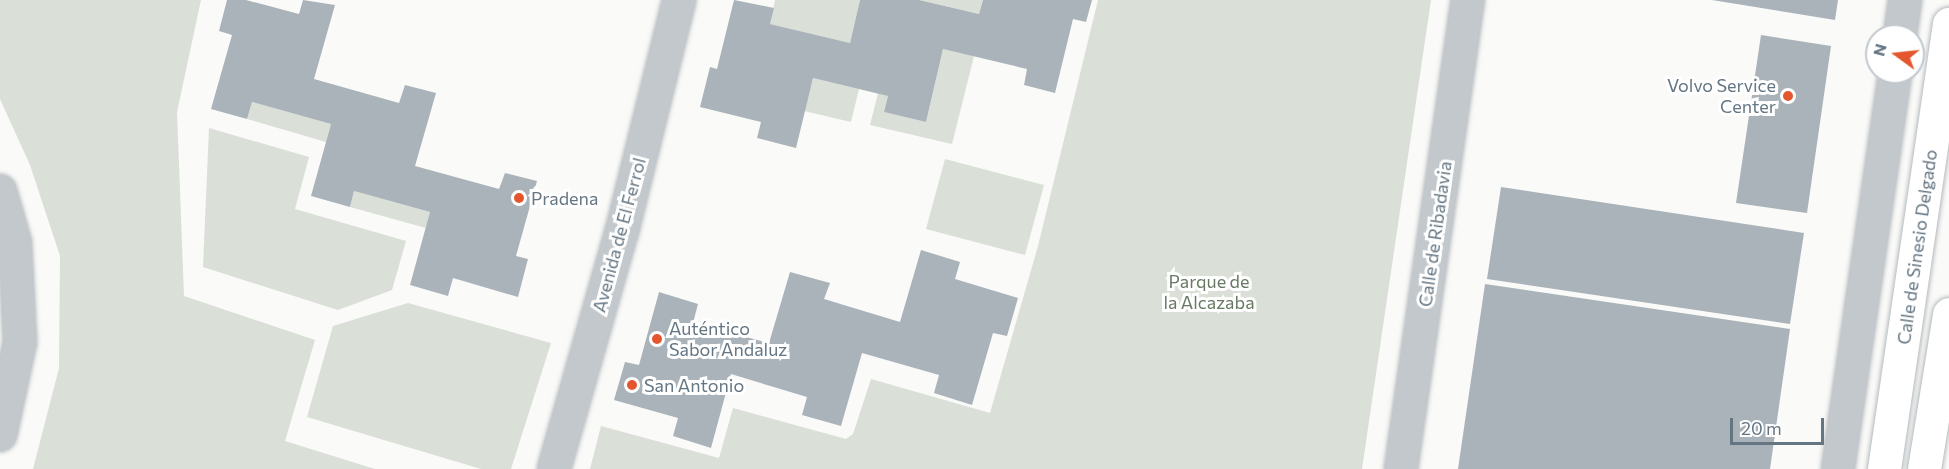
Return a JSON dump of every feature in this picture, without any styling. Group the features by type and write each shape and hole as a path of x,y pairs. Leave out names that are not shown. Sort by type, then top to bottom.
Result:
{"main road":[{"name":"Calle de Sinesio Delgado","path":"1884,469 1949,24"},
{"path":"1924,469 1949,314"}],"street":[{"name":"Avenida de El Ferrol","path":"554,469 622,231 679,0"},
{"name":"Calle de Ribadavia","path":"1401,469 1468,0"},
{"path":"1902,24 1905,0"},
{"path":"1838,469 1893,84"},
{"path":"0,191 15,243 20,342 0,435"}],"green space":[{"path":"0,0 201,0 177,112 184,296 315,340 285,441 375,469 33,469 59,368 60,256 30,165 0,99"},
{"path":"775,0 860,0 850,43 770,24"},
{"path":"919,0 983,0 979,14"},
{"name":"Parque de la Alcazaba","path":"1098,0 1431,0 1362,469 590,469 601,426 719,458 733,408 846,439 853,434 871,379 990,413 1038,246"},
{"path":"943,49 974,56 952,144 870,125 878,93 888,96 884,112 926,122"},
{"path":"813,78 859,89 851,122 804,111"},
{"path":"252,102 331,124 326,142 247,119"},
{"path":"209,128 309,157 295,209 406,241 392,290 338,310 203,267"},
{"path":"945,159 1044,185 1025,255 926,229"},
{"path":"354,191 430,212 426,228 350,207"},
{"path":"408,303 551,343 511,469 481,469 307,417 333,326"}],"building":[{"path":"227,0 246,0 299,14 303,0 335,5 314,79 399,103 405,85 436,93 415,166 499,189 505,173 537,181 516,256 528,259 518,297 453,278 448,296 410,285 430,212 354,191 350,207 311,196 331,124 252,102 247,119 211,109 232,35 219,31"},
{"path":"734,0 774,8 770,24 850,43 860,0 919,0 979,14 983,0 1092,0 1086,22 1073,19 1055,93 1024,85 1027,69 943,49 926,122 884,112 888,96 813,78 796,148 757,138 761,122 700,107 710,67 717,69"},
{"path":"1712,0 1838,0 1835,20"},
{"name":"Volvo Service Center","path":"1761,35 1831,46 1807,213 1736,203"},
{"path":"1501,187 1804,233 1790,324 1487,279"},
{"path":"921,250 960,262 955,279 1018,298 1007,336 993,333 972,405 934,393 939,375 862,353 841,426 802,415 807,397 731,374 711,448 673,436 678,418 614,400 625,362 639,365 659,292 698,304 693,323 769,343 790,272 830,283 824,299 900,322"},
{"path":"1485,284 1790,329 1770,469 1458,469"}],"place":[{"name":"Volvo Service Center","path":"1788,96"},
{"name":"Pradena","path":"519,198"},
{"name":"Auténtico Sabor Andaluz","path":"657,339"},
{"name":"San Antonio","path":"632,385"}]}
